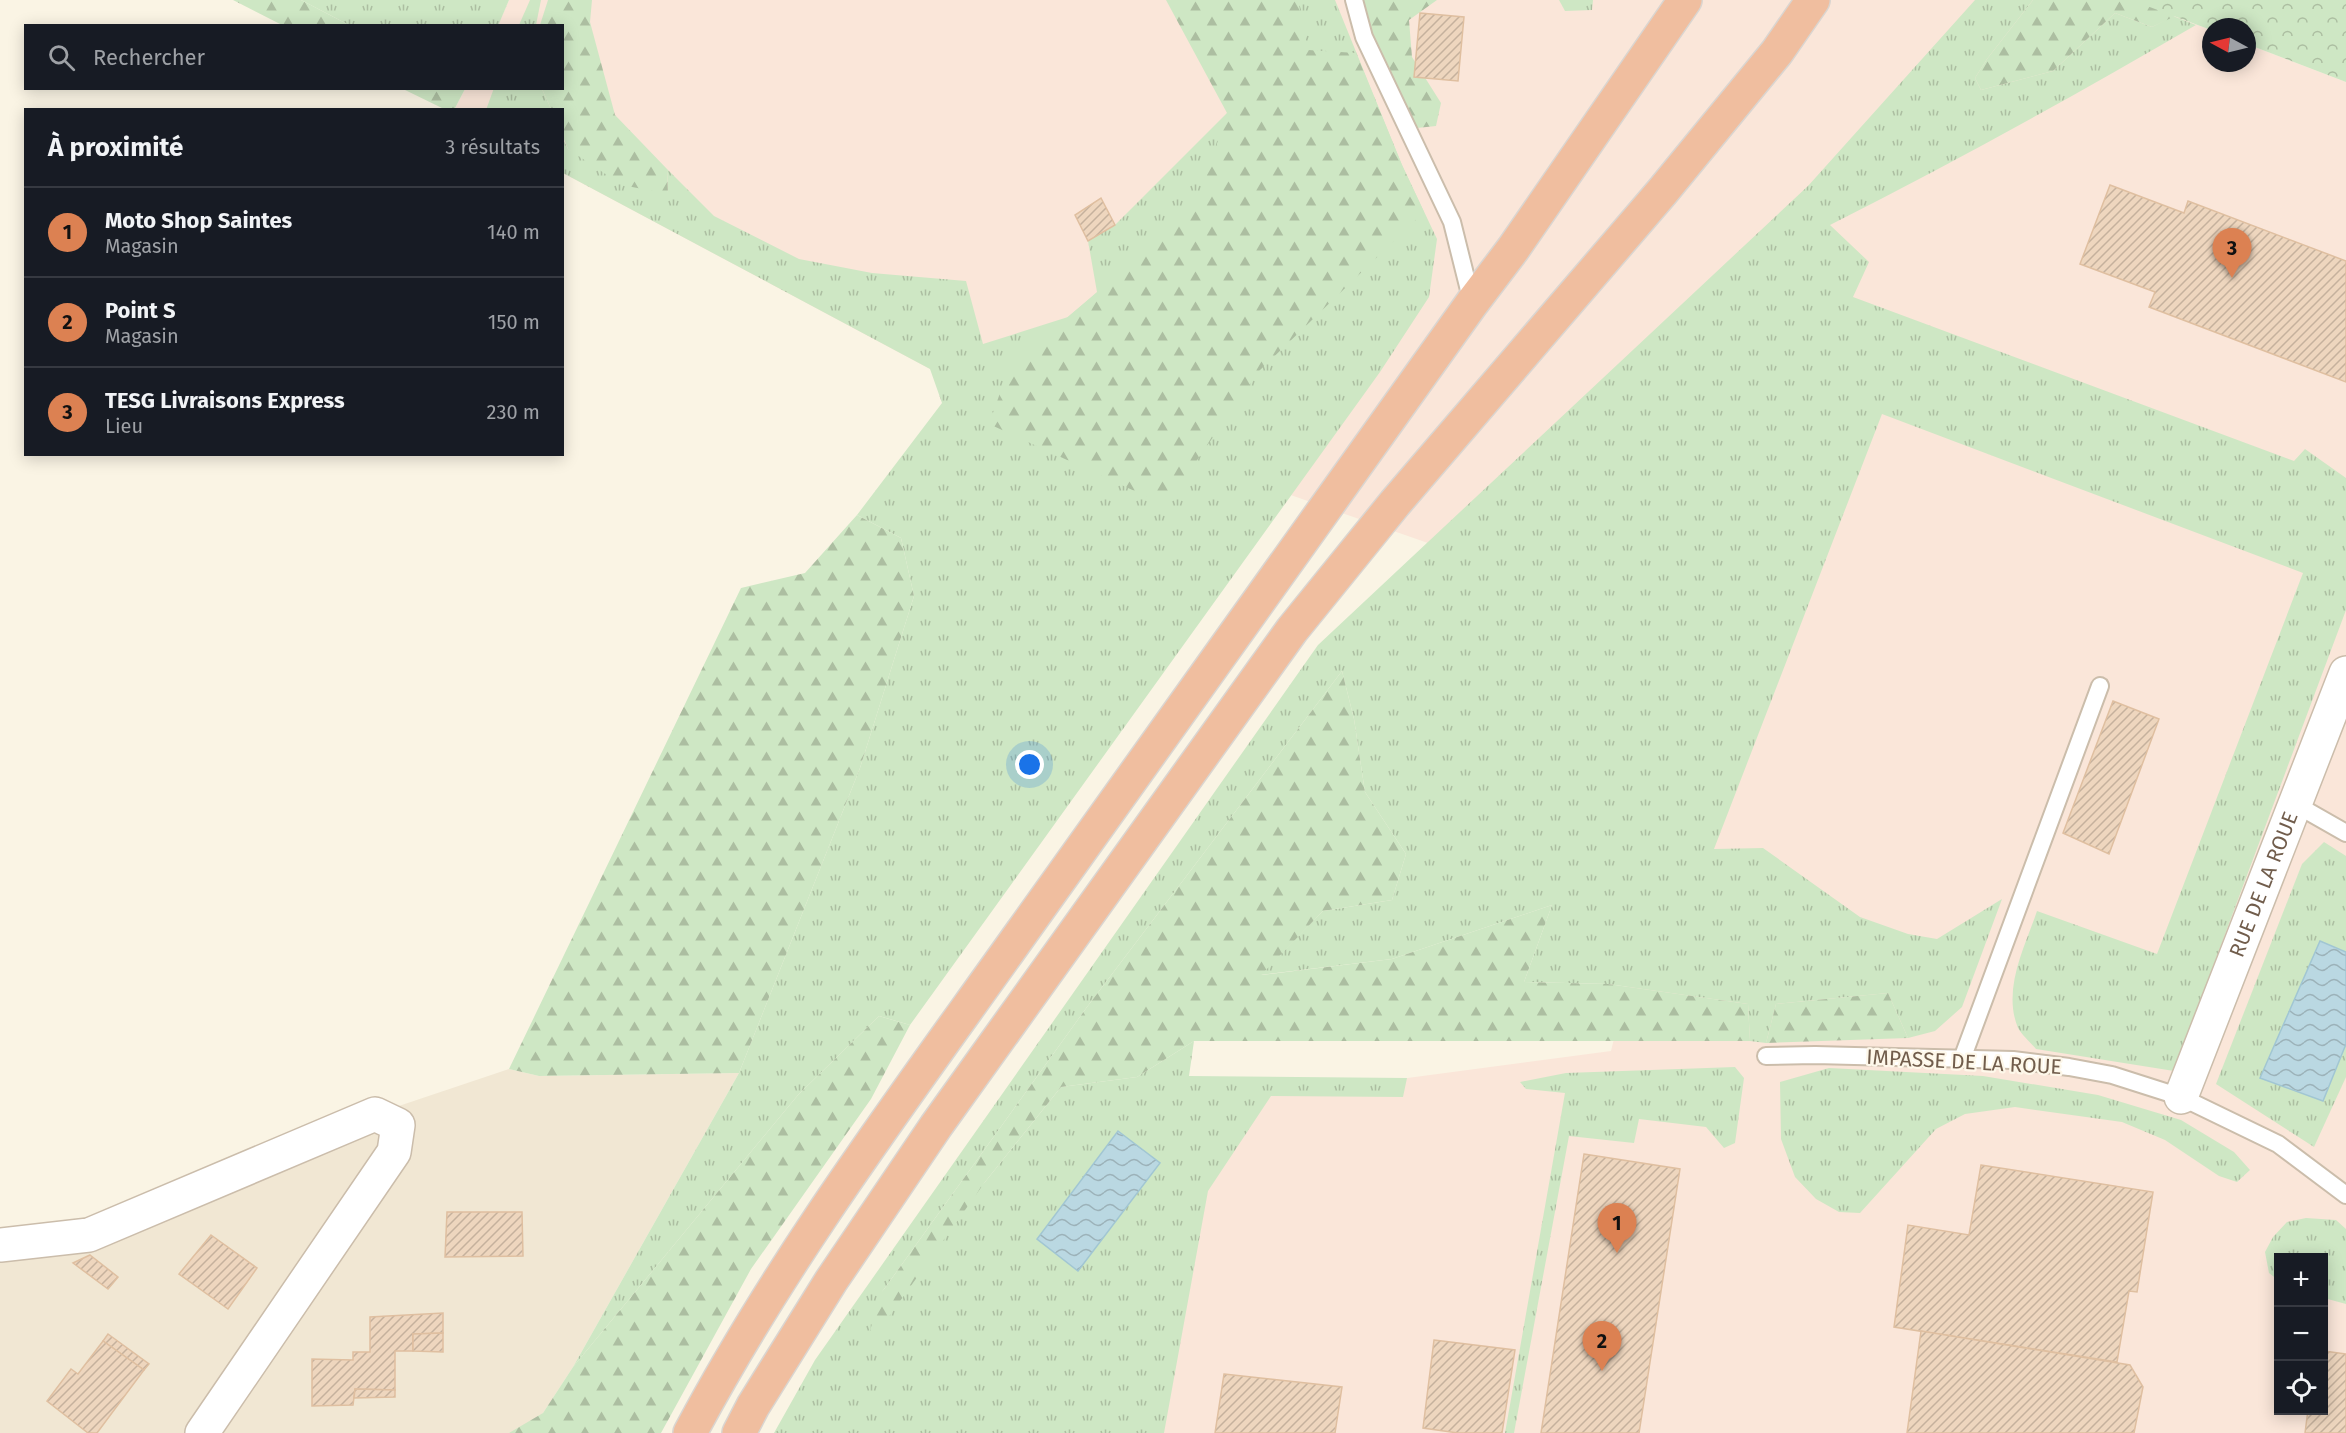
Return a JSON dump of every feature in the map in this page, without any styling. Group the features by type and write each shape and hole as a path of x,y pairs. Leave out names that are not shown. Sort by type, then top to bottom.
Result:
{"highway":[{"path":"690,1433 790,1264 905,1096 1472,303 1513,249 1685,0"},
{"path":"739,1433 753,1406 831,1281 936,1126 1292,630 1395,503 1669,183 1777,52 1813,0"}],"street":[{"name":"RUE DE LA ROUE","path":"2181,1097 2346,673"},
{"path":"0,1245 88,1234 375,1114 398,1125 394,1152 202,1433"}],"lane":[{"path":"1354,0 1364,38 1452,222 1472,303"},
{"path":"1962,1059 2100,686"},
{"path":"2295,804 2346,833"},
{"name":"IMPASSE DE LA ROUE","path":"1766,1056 2013,1060 2112,1075 2181,1097 2278,1143 2346,1195"}],"shaded area":[{"path":"509,0 2131,0 2202,27 2202,72 2256,72 2256,47 2346,82 2346,1433 1091,1433 1166,1110 1611,1051 1711,642 930,369 564,174 564,108 455,108 464,90 564,90 564,24 498,24"},
{"path":"509,1069 539,1076 739,1073 573,1367 530,1433 0,1433 0,1245 89,1235 375,1114"}],"green space":[{"path":"233,0 301,0 347,24 280,24"},
{"path":"301,0 509,0 499,24 347,24"},
{"path":"530,0 541,0 536,24 519,24"},
{"path":"548,0 592,0 590,22 615,115 667,169 668,194 622,185 568,149 564,139 564,108 551,108 542,90 564,90 564,24 540,24"},
{"path":"1166,0 1298,0 1308,50 1356,53 1424,212 1259,371 1177,489 1152,499 989,424 1010,365 1195,211 1227,113"},
{"path":"1232,0 1335,0 1402,165 1437,239 1429,297 1380,372 910,1025 879,1016 798,1095 573,1367 739,1073 860,768 914,596 901,538 857,515 942,403 930,369 564,174 564,141 568,149 668,193 667,169 714,216 799,259 872,273 966,281 983,344 1068,317 1097,292 1088,241 1115,225 1227,113"},
{"path":"1361,0 1437,0 1409,20 1412,57 1441,103 1436,126 1417,128 1372,45"},
{"path":"1559,0 1593,0 1592,10 1565,11"},
{"path":"1975,0 2033,0 1975,78 1981,90 2053,71 2115,13 2152,27 2173,16 2196,25 2014,128 1830,225 1869,262 1853,297 2294,461 2305,449 2346,478 2346,610 2174,1071 2036,1049 2018,1028 2014,1013 2014,983 2017,968 2037,911 2157,954 2303,573 1882,414 1714,849 1763,848 1860,917 1908,934 1937,939 2002,899 1962,1007 1935,1031 1908,1038 1888,993 1776,1004 1766,1043 1750,1041 1748,1004 1608,984 1524,982 1552,905 1392,959 1260,975 1323,911 1392,900 1406,854 1365,792 1354,719 1342,671 1087,1007 882,1292 985,1182 1061,1087 1137,1077 1194,1041 1189,1076 1407,1078 1403,1097 1271,1096 1208,1191 1164,1433 774,1433 815,1360 1318,645 1808,186"},
{"path":"2033,0 2209,0 2152,27 2115,13 2053,71 1981,90 1975,78"},
{"path":"2131,0 2346,0 2346,82 2256,47 2256,18 2202,18 2202,27"},
{"path":"405,90 464,90 455,108 442,108"},
{"path":"493,90 542,90 551,108 487,108"},
{"path":"857,515 901,538 914,596 860,768 739,1073 539,1076 509,1069 741,588 805,573"},
{"path":"1342,671 1354,719 1365,792 1406,854 1392,900 1323,911 1261,975 1392,959 1552,905 1524,982 1608,984 1748,1004 1750,1041 1194,1041 1137,1077 1061,1087 985,1182 863,1353 882,1292 1087,1007"},
{"path":"2324,842 2346,856 2346,1077 2314,1147 2216,1084 2302,864"},
{"path":"1888,993 1908,1038 1766,1043 1776,1004"},
{"path":"879,1016 910,1025 871,1099 751,1269 661,1433 509,1433 543,1413 573,1367 798,1095"},
{"path":"1735,1067 1744,1078 1735,1143 1724,1148 1706,1127 1639,1119 1634,1143 1569,1136 1514,1433 1505,1433 1565,1093 1526,1089 1520,1082 1566,1073"},
{"path":"1829,1068 1983,1076 2098,1095 2181,1120 2234,1152 2250,1170 2237,1182 2219,1176 2165,1140 2122,1122 2015,1107 1965,1114 1936,1129 1860,1213 1839,1212 1816,1199 1795,1177 1781,1139 1780,1082"},
{"path":"2306,1218 2336,1220 2346,1229 2346,1304 2328,1299 2328,1253 2274,1253 2274,1277 2269,1273 2265,1252 2273,1237 2287,1222"}],"water":[{"path":"2320,941 2346,952 2346,1044 2323,1101 2260,1078"},
{"path":"1118,1131 1160,1163 1078,1271 1037,1239"}],"building":[{"path":"1420,13 1464,17 1458,81 1414,77"},
{"path":"2110,185 2184,213 2188,201 2346,261 2346,382 2149,307 2155,292 2080,264"},
{"path":"1101,198 1115,225 1088,241 1075,215"},
{"path":"2113,701 2159,719 2109,854 2063,833"},
{"path":"1584,1154 1680,1169 1639,1433 1541,1433"},
{"path":"1981,1165 2153,1192 2137,1292 2129,1291 2117,1362 1894,1327 1908,1225 1969,1235"},
{"path":"447,1212 522,1212 523,1256 445,1257"},
{"path":"211,1235 257,1268 228,1309 179,1274"},
{"path":"90,1255 118,1277 108,1289 73,1263"},
{"path":"443,1313 443,1333 413,1334 413,1351 395,1351 395,1390 355,1389 353,1405 312,1406 312,1359 353,1360 353,1352 370,1352 370,1317"},
{"path":"1921,1331 2130,1365 2143,1387 2134,1433 1907,1433"},
{"path":"443,1333 443,1352 413,1351 413,1334"},
{"path":"108,1334 149,1364 144,1370 103,1341"},
{"path":"1434,1340 1515,1350 1502,1433 1458,1433 1423,1428"},
{"path":"103,1341 144,1370 97,1433 88,1433 47,1401 71,1369 78,1374"},
{"path":"2328,1352 2346,1354 2346,1433 2305,1433 2307,1415 2328,1415"},
{"path":"1224,1374 1342,1387 1335,1433 1215,1433"},
{"path":"355,1389 395,1390 395,1397 354,1398"}],"place":[{"name":"TESG Livraisons Express","path":"2232,278"},
{"name":"Moto Shop Saintes","path":"1617,1253"},
{"name":"Point S","path":"1602,1371"}]}
